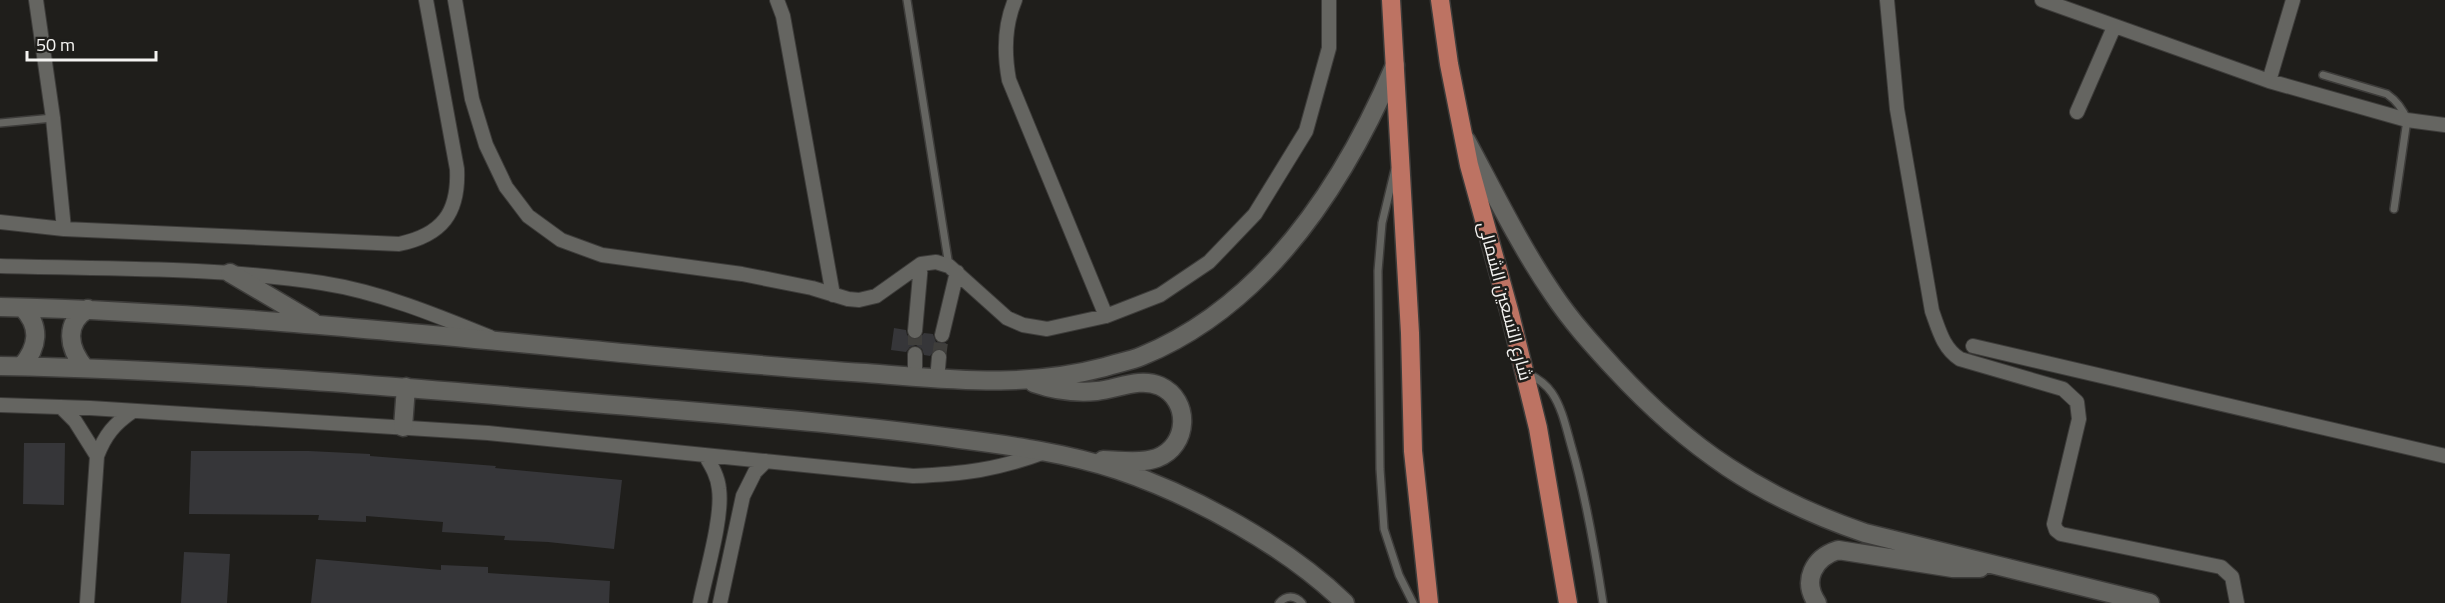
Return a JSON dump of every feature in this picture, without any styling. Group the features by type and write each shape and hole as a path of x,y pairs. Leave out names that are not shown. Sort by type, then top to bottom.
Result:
{"main road":[{"path":"1391,0 1410,333 1412,432 1429,603"},
{"name":"شارع التسعين الشمالى","path":"1440,0 1449,64 1463,135 1481,212 1525,371 1552,501 1568,603"},
{"path":"0,307 138,311 937,380 972,382 1025,380 1078,374 1141,357 1201,325 1250,288 1299,231 1336,179 1368,123 1395,65"},
{"path":"1463,135 1520,239 1554,295 1588,340 1641,398 1688,440 1723,465 1768,493 1832,522 1865,533 2150,603"},
{"path":"230,273 317,325"},
{"path":"22,366 34,350 36,336 29,314 23,308"},
{"path":"84,368 74,352 72,329 78,315 88,309"},
{"path":"0,366 84,368 406,387 839,424 1048,451 1151,482 1239,525 1298,565 1345,603"},
{"path":"1025,380 1041,386 1075,391 1094,391 1142,382 1151,383 1168,391 1179,405 1182,413 1181,432 1172,448 1165,454 1148,460 1083,460"},
{"path":"403,427 406,387"},
{"path":"1816,603 1810,589 1811,573 1821,558 1838,550 1953,568 1997,566"}],"street":[{"path":"36,0 53,118 64,229"},
{"path":"0,222 64,229 399,244 416,241 432,233 445,222 454,205 458,187 457,169 426,0"},
{"path":"455,0 472,99 486,145 506,187 528,216 561,240 602,255 742,274 812,288 848,299 869,298 921,264 936,262 953,269 1007,318 1023,325 1047,329 1106,316 1160,295 1209,262 1255,214 1306,131 1329,48 1329,0"},
{"path":"777,0 783,16 833,294"},
{"path":"1015,0 1006,33 1005,49 1010,80 1106,316"},
{"path":"1887,0 1897,109 1932,311 1943,342 1960,359 2063,389 2077,402 2079,419 2054,524 2056,530 2061,534 2221,567 2232,577 2237,603"},
{"path":"2042,0 2269,81 2407,120 2445,126"},
{"path":"2269,81 2293,0"},
{"path":"2077,112 2114,27"},
{"path":"915,331 921,264"},
{"path":"0,266 230,273 324,284 416,307 504,342"},
{"path":"942,335 953,269"},
{"path":"1973,346 2445,456"},
{"path":"915,354 915,377"},
{"path":"937,380 939,357"},
{"path":"0,405 60,406 488,433 913,476 962,474 1010,465 1048,451"},
{"path":"60,406 75,421 97,456"},
{"path":"87,603 97,456 104,438 116,422 133,411"},
{"path":"700,603 720,505 719,487 714,470 705,455"},
{"path":"720,603 743,496 755,472 766,461"}],"lane":[{"path":"907,0 953,269"},
{"path":"2324,75 2387,94 2400,105 2407,120 2394,209"},
{"path":"0,123 53,118"},
{"path":"1401,149 1387,198 1379,249 1378,408 1384,529 1399,575 1413,603"},
{"path":"1525,371 1539,379 1550,391 1561,413 1582,488 1603,603"},
{"path":"1278,603 1290,596 1302,603"}],"building":[{"path":"894,328 906,330 907,335 914,340 919,339 924,333 933,334 936,342 946,343 945,350 936,349 930,356 924,355 922,349 916,345 910,347 906,352 891,350"},
{"path":"24,443 65,443 64,505 23,504"},
{"path":"191,451 309,451 370,454 370,456 496,466 495,468 622,480 614,549 504,540 505,536 442,532 443,522 366,516 366,522 318,520 319,515 189,514"},
{"path":"184,552 230,554 227,603 181,603"},
{"path":"316,559 441,570 441,565 488,567 488,573 610,581 609,603 311,603"}],"tunnel":[{"path":"915,331 915,354"},
{"path":"939,357 942,335"}]}
